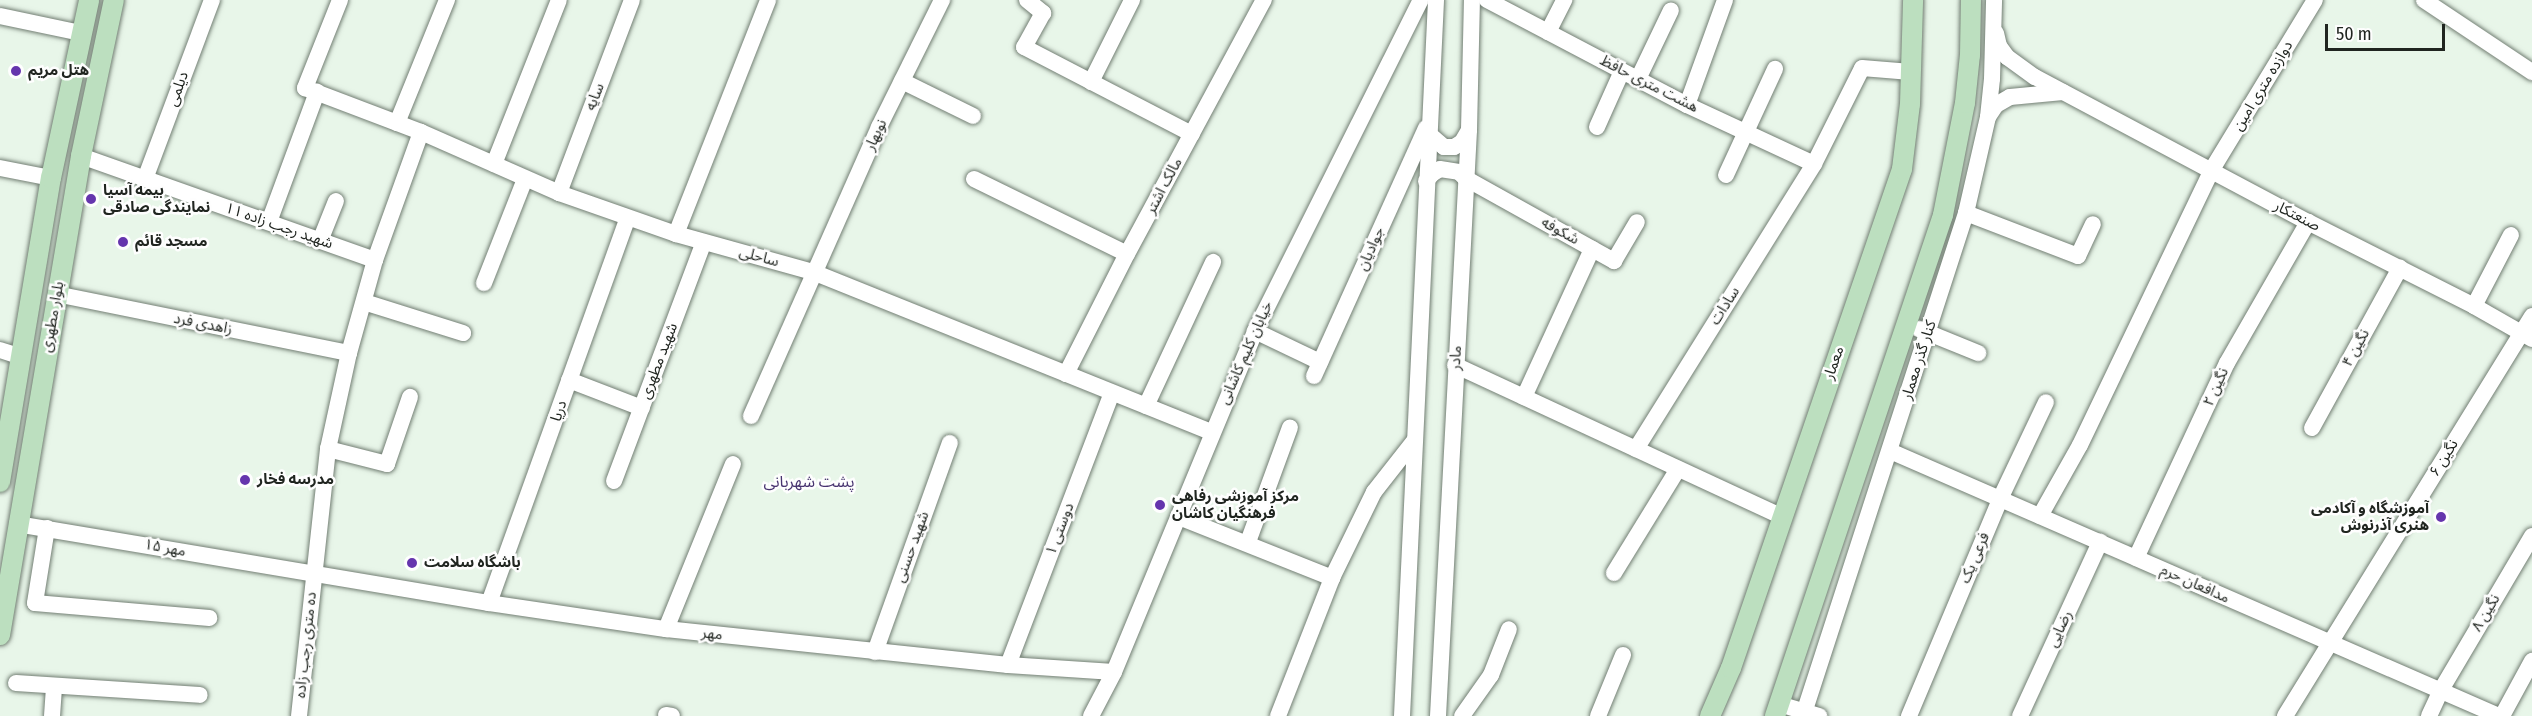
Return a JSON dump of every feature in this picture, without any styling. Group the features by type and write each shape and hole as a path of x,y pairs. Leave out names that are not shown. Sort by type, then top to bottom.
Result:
{"main road":[{"name":"بلوار مطهری","path":"0,475 51,178 89,0"},
{"name":"بلوار مطهری","path":"0,635 56,294 81,156 114,0"},
{"name":"معمار","path":"1710,716 1731,668 1902,169 1911,72 1913,0"},
{"path":"1777,710 1943,215 1954,164 1970,54 1971,0"}],"street":[{"name":"دیلمی","path":"145,179 212,0"},
{"path":"269,222 340,0"},
{"path":"397,123 447,0"},
{"path":"494,164 559,0"},
{"name":"سایه","path":"558,193 632,0"},
{"path":"676,234 768,0"},
{"name":"نوبهار","path":"751,416 813,272 942,0"},
{"path":"1027,0 1043,13 1024,47 1192,134"},
{"path":"1091,82 1132,0"},
{"name":"مالک اشتر","path":"1066,374 1127,254 1264,0"},
{"name":"خیابان کلیم کاشانی","path":"1091,716 1114,672 1254,331 1421,0"},
{"path":"1402,716 1436,0"},
{"name":"مادر","path":"1438,716 1469,130 1472,0"},
{"name":"هشت متری حافظ","path":"1487,0 1687,105 1814,164"},
{"path":"1548,32 1564,0"},
{"path":"1687,105 1725,0"},
{"name":"کنار گذر معمار","path":"1809,714 1966,213 1988,117 1994,0"},
{"name":"دوازده متری امین","path":"2040,516 2080,445 2211,171 2315,0"},
{"path":"2424,0 2532,72"},
{"path":"1638,79 1671,10"},
{"path":"0,16 81,33"},
{"name":"صنعتکار","path":"1994,23 1999,46 2007,57 2063,92 2308,222 2474,306 2526,337"},
{"name":"سادات","path":"1636,449 1814,164 1862,68 1911,72"},
{"path":"1726,175 1775,69"},
{"path":"1597,127 1623,71"},
{"path":"902,81 973,116"},
{"name":"ساحلی","path":"311,90 421,132 558,193 627,219 813,272 1211,432"},
{"path":"1988,117 1996,105 2010,97 2063,92"},
{"path":"1429,128 1444,147 1454,147 1462,142 1469,130"},
{"name":"جوادیان","path":"1254,331 1317,369 1429,128"},
{"name":"ده متری رجب زاده","path":"299,716 328,449 349,353 375,260 421,132"},
{"name":"شهید رجب زاده ۱۱","path":"81,156 375,260"},
{"path":"0,168 51,178"},
{"name":"شکوفه","path":"1426,182 1440,169 1459,172 1465,178 1614,261 1637,222"},
{"path":"484,283 525,179"},
{"path":"974,179 1127,254"},
{"path":"320,241 336,201"},
{"path":"1966,213 2078,256 2093,224"},
{"name":"دریا","path":"489,603 627,219"},
{"name":"نگین ۲","path":"2136,558 2227,363 2308,222"},
{"path":"2474,306 2511,235"},
{"name":"شهید مطهری","path":"614,481 705,242"},
{"path":"1524,397 1592,249"},
{"path":"1146,406 1213,262"},
{"name":"نگین ۴","path":"2312,428 2400,268"},
{"name":"زاهدی فرد","path":"56,294 349,353"},
{"path":"364,302 463,333"},
{"name":"نگین ۶","path":"2285,716 2526,337 2532,316"},
{"path":"1906,326 1928,332 1978,353"},
{"path":"0,350 19,356"},
{"path":"1455,365 1782,517"},
{"path":"569,380 642,408"},
{"name":"دوستی ۱","path":"1008,665 1112,393"},
{"path":"328,449 387,464 410,397"},
{"name":"فرعی یک","path":"1909,716 2000,499 2046,402"},
{"path":"1248,543 1290,427"},
{"path":"1278,716 1332,578 1374,492 1414,441"},
{"name":"شهید حسنی","path":"875,652 950,443"},
{"name":"مدافعان حرم","path":"1890,451 2501,716"},
{"path":"666,629 733,464"},
{"path":"1614,573 1678,469"},
{"path":"1179,517 1332,578"},
{"name":"مهر ۱۵","path":"17,524 313,574"},
{"path":"46,528 35,603 209,618"},
{"name":"نگین ۸","path":"2428,716 2532,536"},
{"name":"رضایی","path":"2020,716 2100,542"},
{"name":"مهر","path":"313,574 666,629 1008,665 1114,672"},
{"path":"1462,716 1491,675 1509,629"},
{"path":"1598,716 1623,655"},
{"path":"2501,716 2532,661"},
{"path":"16,683 200,695"},
{"path":"52,716 54,686"},
{"path":"1777,710 1809,714"},
{"path":"666,716 672,716"}],"place":[{"name":"هتل مریم","path":"16,71"},
{"name":"بیمه آسیا نمایندگی صادقی","path":"91,199"},
{"name":"مسجد قائم","path":"123,242"},
{"name":"مدرسه فخار","path":"245,480"},
{"name":"مرکز آموزشی رفاهی فرهنگیان کاشان","path":"1160,505"},
{"name":"آموزشگاه و آکادمی هنری آذرنوش","path":"2441,517"},
{"name":"باشگاه سلامت","path":"412,563"}],"district":[{"name":"پشت شهربانی","path":"809,482"}]}
